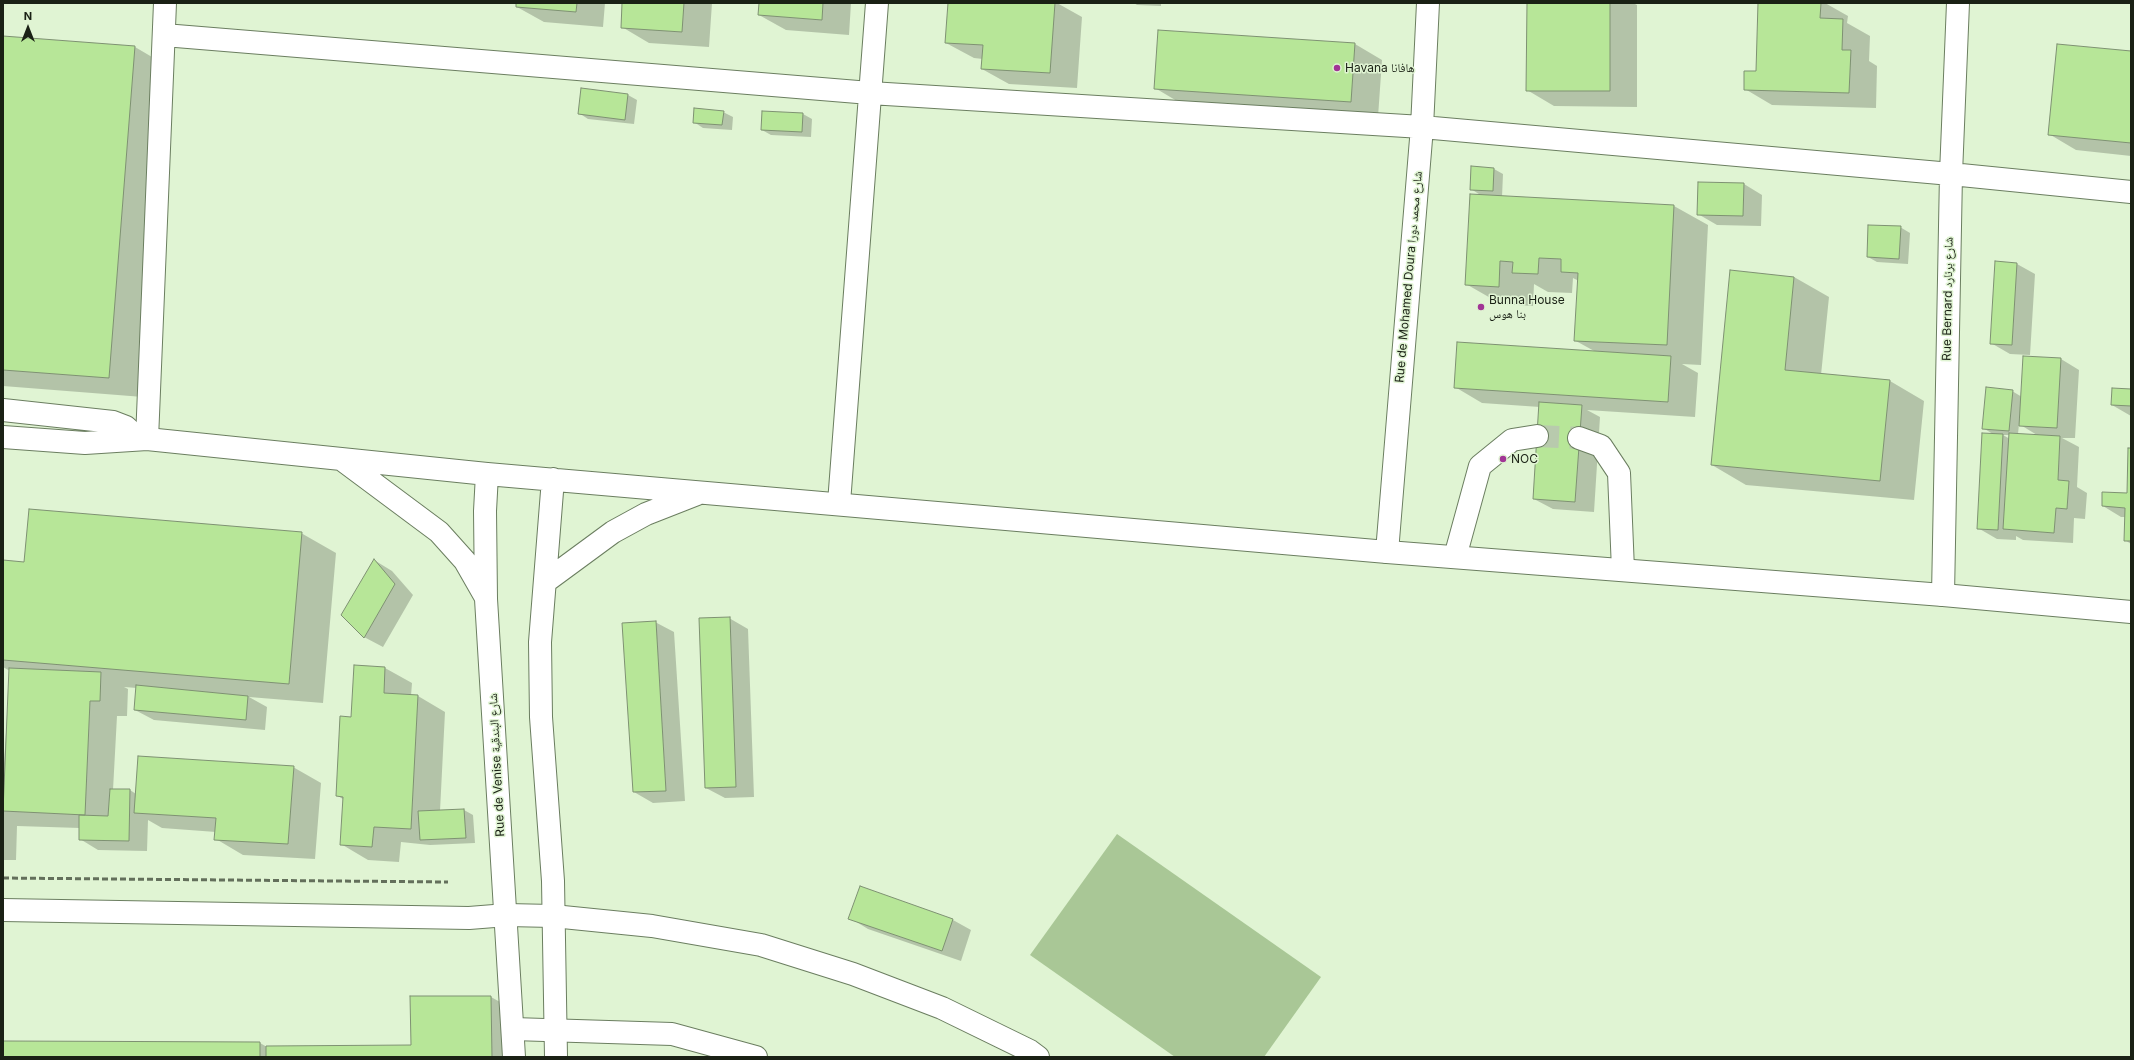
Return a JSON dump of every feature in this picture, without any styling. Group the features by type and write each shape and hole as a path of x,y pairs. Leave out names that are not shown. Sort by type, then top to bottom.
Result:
{"street":[{"path":"143,438 165,3"},
{"path":"839,503 877,3"},
{"name":"Rue de Mohamed Doura شارع محمد دورا","path":"1387,552 1422,126 1428,3"},
{"name":"Rue Bernard شارع برنارد","path":"1943,595 1951,174 1958,3"},
{"path":"164,35 870,93 1422,126 1951,174 2131,192"},
{"path":"3,410 105,420 126,427 143,438"},
{"path":"1455,557 1480,466 1512,440 1537,436"},
{"path":"3,437 84,443 124,442 143,438 487,474 839,503 1387,552 1943,595 2131,612"},
{"path":"1579,438 1601,446 1619,473 1623,570"},
{"path":"342,458 439,532 466,561 486,599"},
{"name":"Rue de Venise شارع البندقية","path":"487,474 485,511 486,599 507,915 514,1057"},
{"path":"553,479 540,642 541,717 553,916 554,1030 556,1057"},
{"path":"545,582 613,532 646,514 702,492"},
{"path":"3,910 469,918 507,915 553,916 652,926 761,945 853,974 942,1008 1030,1051 1038,1057"},
{"path":"513,1029 672,1034 756,1057"}],"green space":[{"path":"1117,834 1321,977 1264,1057 1175,1057 1030,955"}],"building":[{"path":"516,3 577,3 576,12 516,7"},
{"path":"622,3 684,3 682,32 621,28"},
{"path":"759,3 823,3 822,20 758,15"},
{"path":"948,3 1055,3 1050,73 981,69 983,45 945,43"},
{"path":"1527,3 1610,3 1610,91 1526,91"},
{"path":"1758,3 1821,3 1820,18 1843,19 1842,50 1851,50 1849,93 1744,90 1744,71 1756,71"},
{"path":"1158,30 1355,43 1351,102 1154,89"},
{"path":"3,36 135,46 109,378 3,370"},
{"path":"2057,44 2131,51 2131,143 2048,135"},
{"path":"581,88 628,94 625,120 578,114"},
{"path":"694,108 724,111 722,125 693,123"},
{"path":"762,111 803,113 802,132 761,130"},
{"path":"1471,166 1494,168 1493,191 1470,190"},
{"path":"1698,182 1744,183 1743,216 1697,215"},
{"path":"1470,194 1674,205 1667,345 1574,341 1578,273 1561,272 1561,259 1539,258 1538,274 1512,273 1513,262 1500,261 1499,287 1465,285"},
{"path":"1868,225 1901,226 1899,259 1867,257"},
{"path":"1995,261 2017,263 2012,345 1990,344"},
{"path":"1730,270 1794,277 1785,370 1890,380 1880,481 1711,465"},
{"path":"1457,342 1671,356 1668,402 1454,388"},
{"path":"2023,356 2061,358 2057,428 2019,426"},
{"path":"1986,387 2013,390 2009,431 1982,429"},
{"path":"2112,388 2131,389 2131,406 2111,405"},
{"path":"1539,402 1582,405 1575,502 1533,499"},
{"path":"1982,433 2003,434 1998,530 1977,529"},
{"path":"2009,433 2060,436 2058,480 2069,481 2067,509 2056,508 2054,533 2003,529"},
{"path":"2128,448 2131,448 2131,541 2124,541 2125,508 2102,506 2102,492 2127,493"},
{"path":"29,509 302,532 289,684 3,660 3,560 24,562"},
{"path":"374,559 395,584 364,638 341,615"},
{"path":"730,617 736,787 705,788 699,618"},
{"path":"656,621 666,791 633,792 622,623"},
{"path":"354,665 385,667 384,693 418,695 411,829 374,827 372,847 340,845 343,797 336,796 340,716 351,717"},
{"path":"9,668 101,672 100,701 90,701 85,815 3,811"},
{"path":"136,685 248,696 246,720 134,710"},
{"path":"138,756 294,766 288,844 214,840 216,818 134,813"},
{"path":"110,789 130,789 129,841 79,840 79,815 108,816"},
{"path":"464,809 466,838 420,840 418,811"},
{"path":"860,886 953,919 942,951 848,919"},
{"path":"410,996 491,996 492,1057 266,1057 266,1046 411,1045"},
{"path":"3,1041 260,1042 260,1057 3,1057"}],"tunnel":[{"path":"1537,436 1579,438"}],"railway":[{"path":"3,878 448,882"}],"place":[{"name":"Havana هافانا","path":"1337,68"},
{"name":"Bunna House بنا هوس","path":"1481,307"},
{"name":"NOC","path":"1503,459"}]}
